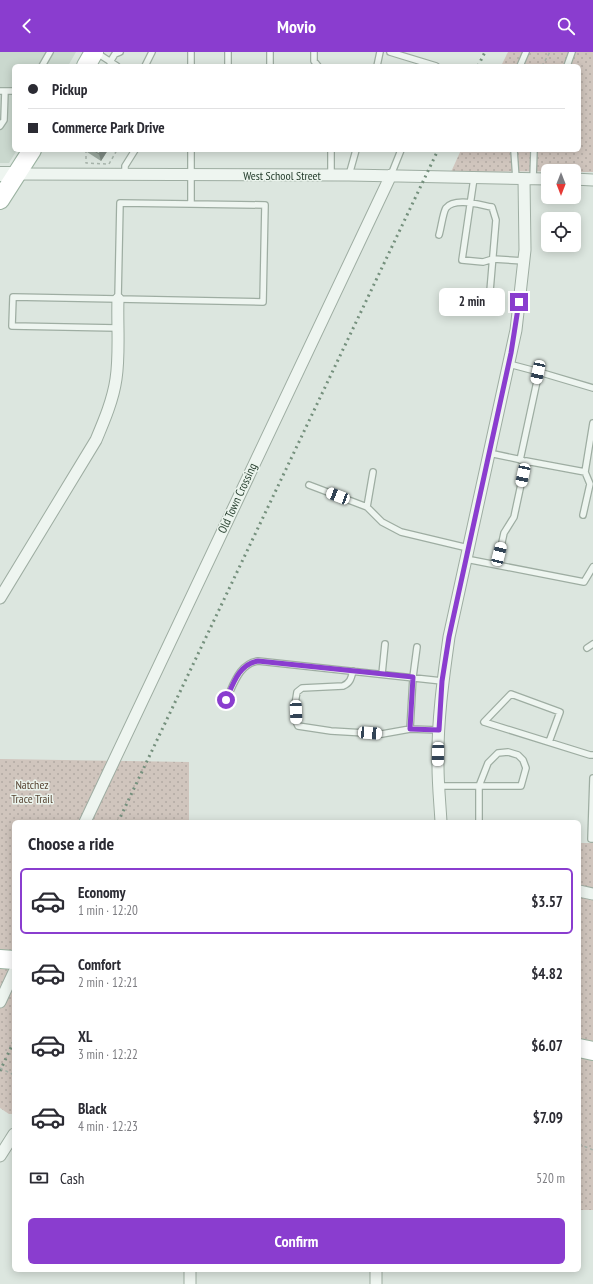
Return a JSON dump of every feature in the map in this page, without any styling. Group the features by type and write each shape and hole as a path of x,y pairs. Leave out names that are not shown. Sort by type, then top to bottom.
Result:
{"main road":[{"path":"87,64 95,52"},
{"path":"0,200 8,174 30,152"},
{"path":"0,959 12,960"},
{"path":"581,1048 593,1051"}],"street":[{"name":"West School Street","path":"8,174 391,175 541,179"},
{"name":"Old Town Crossing","path":"86,820 391,175"},
{"path":"441,820 439,730 442,681 449,637 516,330 524,261 524,179"},
{"path":"581,179 593,180"},
{"path":"0,598 96,440 104,422 116,380 118,299"},
{"path":"581,891 593,894"},
{"path":"0,1002 12,976"},
{"path":"0,1156 12,1137"},
{"path":"190,1272 190,1284"},
{"path":"376,1272 376,1284"}],"lane":[{"path":"43,64 50,52"},
{"path":"95,52 114,64"},
{"path":"110,62 115,54 120,52"},
{"path":"146,64 152,52"},
{"path":"191,52 191,64"},
{"path":"228,52 228,64"},
{"path":"270,52 270,64"},
{"path":"314,52 314,61 316,64"},
{"path":"377,64 380,52"},
{"path":"390,52 429,64"},
{"path":"521,64 526,52"},
{"path":"568,64 572,52"},
{"path":"0,126 4,120 2,91"},
{"path":"125,175 125,166 134,152"},
{"path":"191,152 191,204"},
{"path":"331,152 331,175"},
{"path":"349,175 355,152"},
{"path":"391,175 400,152"},
{"path":"515,152 524,179"},
{"path":"524,179 533,152"},
{"path":"474,178 462,260 483,262 493,259 524,261"},
{"path":"117,328 12,326 13,297 262,302 264,205 120,203 118,299"},
{"path":"439,235 445,209 453,203 470,203 492,207 496,220 490,290"},
{"path":"509,364 593,388"},
{"path":"520,460 538,372"},
{"path":"583,515 590,484 585,472 593,423"},
{"path":"489,453 585,472"},
{"path":"497,565 504,533 514,518 526,461"},
{"path":"367,507 373,472"},
{"path":"309,486 367,507 382,522 401,532 467,553 497,565 584,582 593,566"},
{"path":"382,674 385,644"},
{"path":"587,648 593,644"},
{"path":"410,729 413,677 417,647"},
{"path":"226,700 241,670 250,662 258,661 442,681"},
{"path":"353,671 351,680 348,684 343,686 302,688 296,692 296,722 298,726 331,731 382,734 410,729 439,730"},
{"path":"549,742 560,712 512,694 484,722 549,742 593,755"},
{"path":"439,786 479,786 521,786 526,768 523,760 518,754 508,752 498,753 488,763 479,786 479,820"},
{"path":"593,778 591,839 593,839"}],"path":[{"path":"543,64 550,52"},
{"path":"86,152 86,163 105,163 108,165 117,152"},
{"path":"0,1068 12,1074"},
{"path":"581,1145 593,1150"}],"shaded area":[{"path":"0,52 76,52 69,64 12,64 12,152 16,152 9,163 0,163"}],"green space":[{"path":"508,52 593,52 593,172 581,172 581,164 541,164 541,171 451,172 460,152 581,152 581,64 502,64"},
{"name":"Natchez Trace Trail","path":"0,759 189,762 189,820 12,820 12,1114 9,1114 0,1108"},
{"path":"581,843 593,843 593,1210 581,1210"}],"railway":[{"path":"479,64 485,52"},
{"path":"119,820 437,152"},
{"path":"0,1071 12,1045"}],"route":[{"path":"226,700 241,670 250,662 258,661 413,677 410,729 439,730 442,681 449,637 516,330 519,302"}]}
